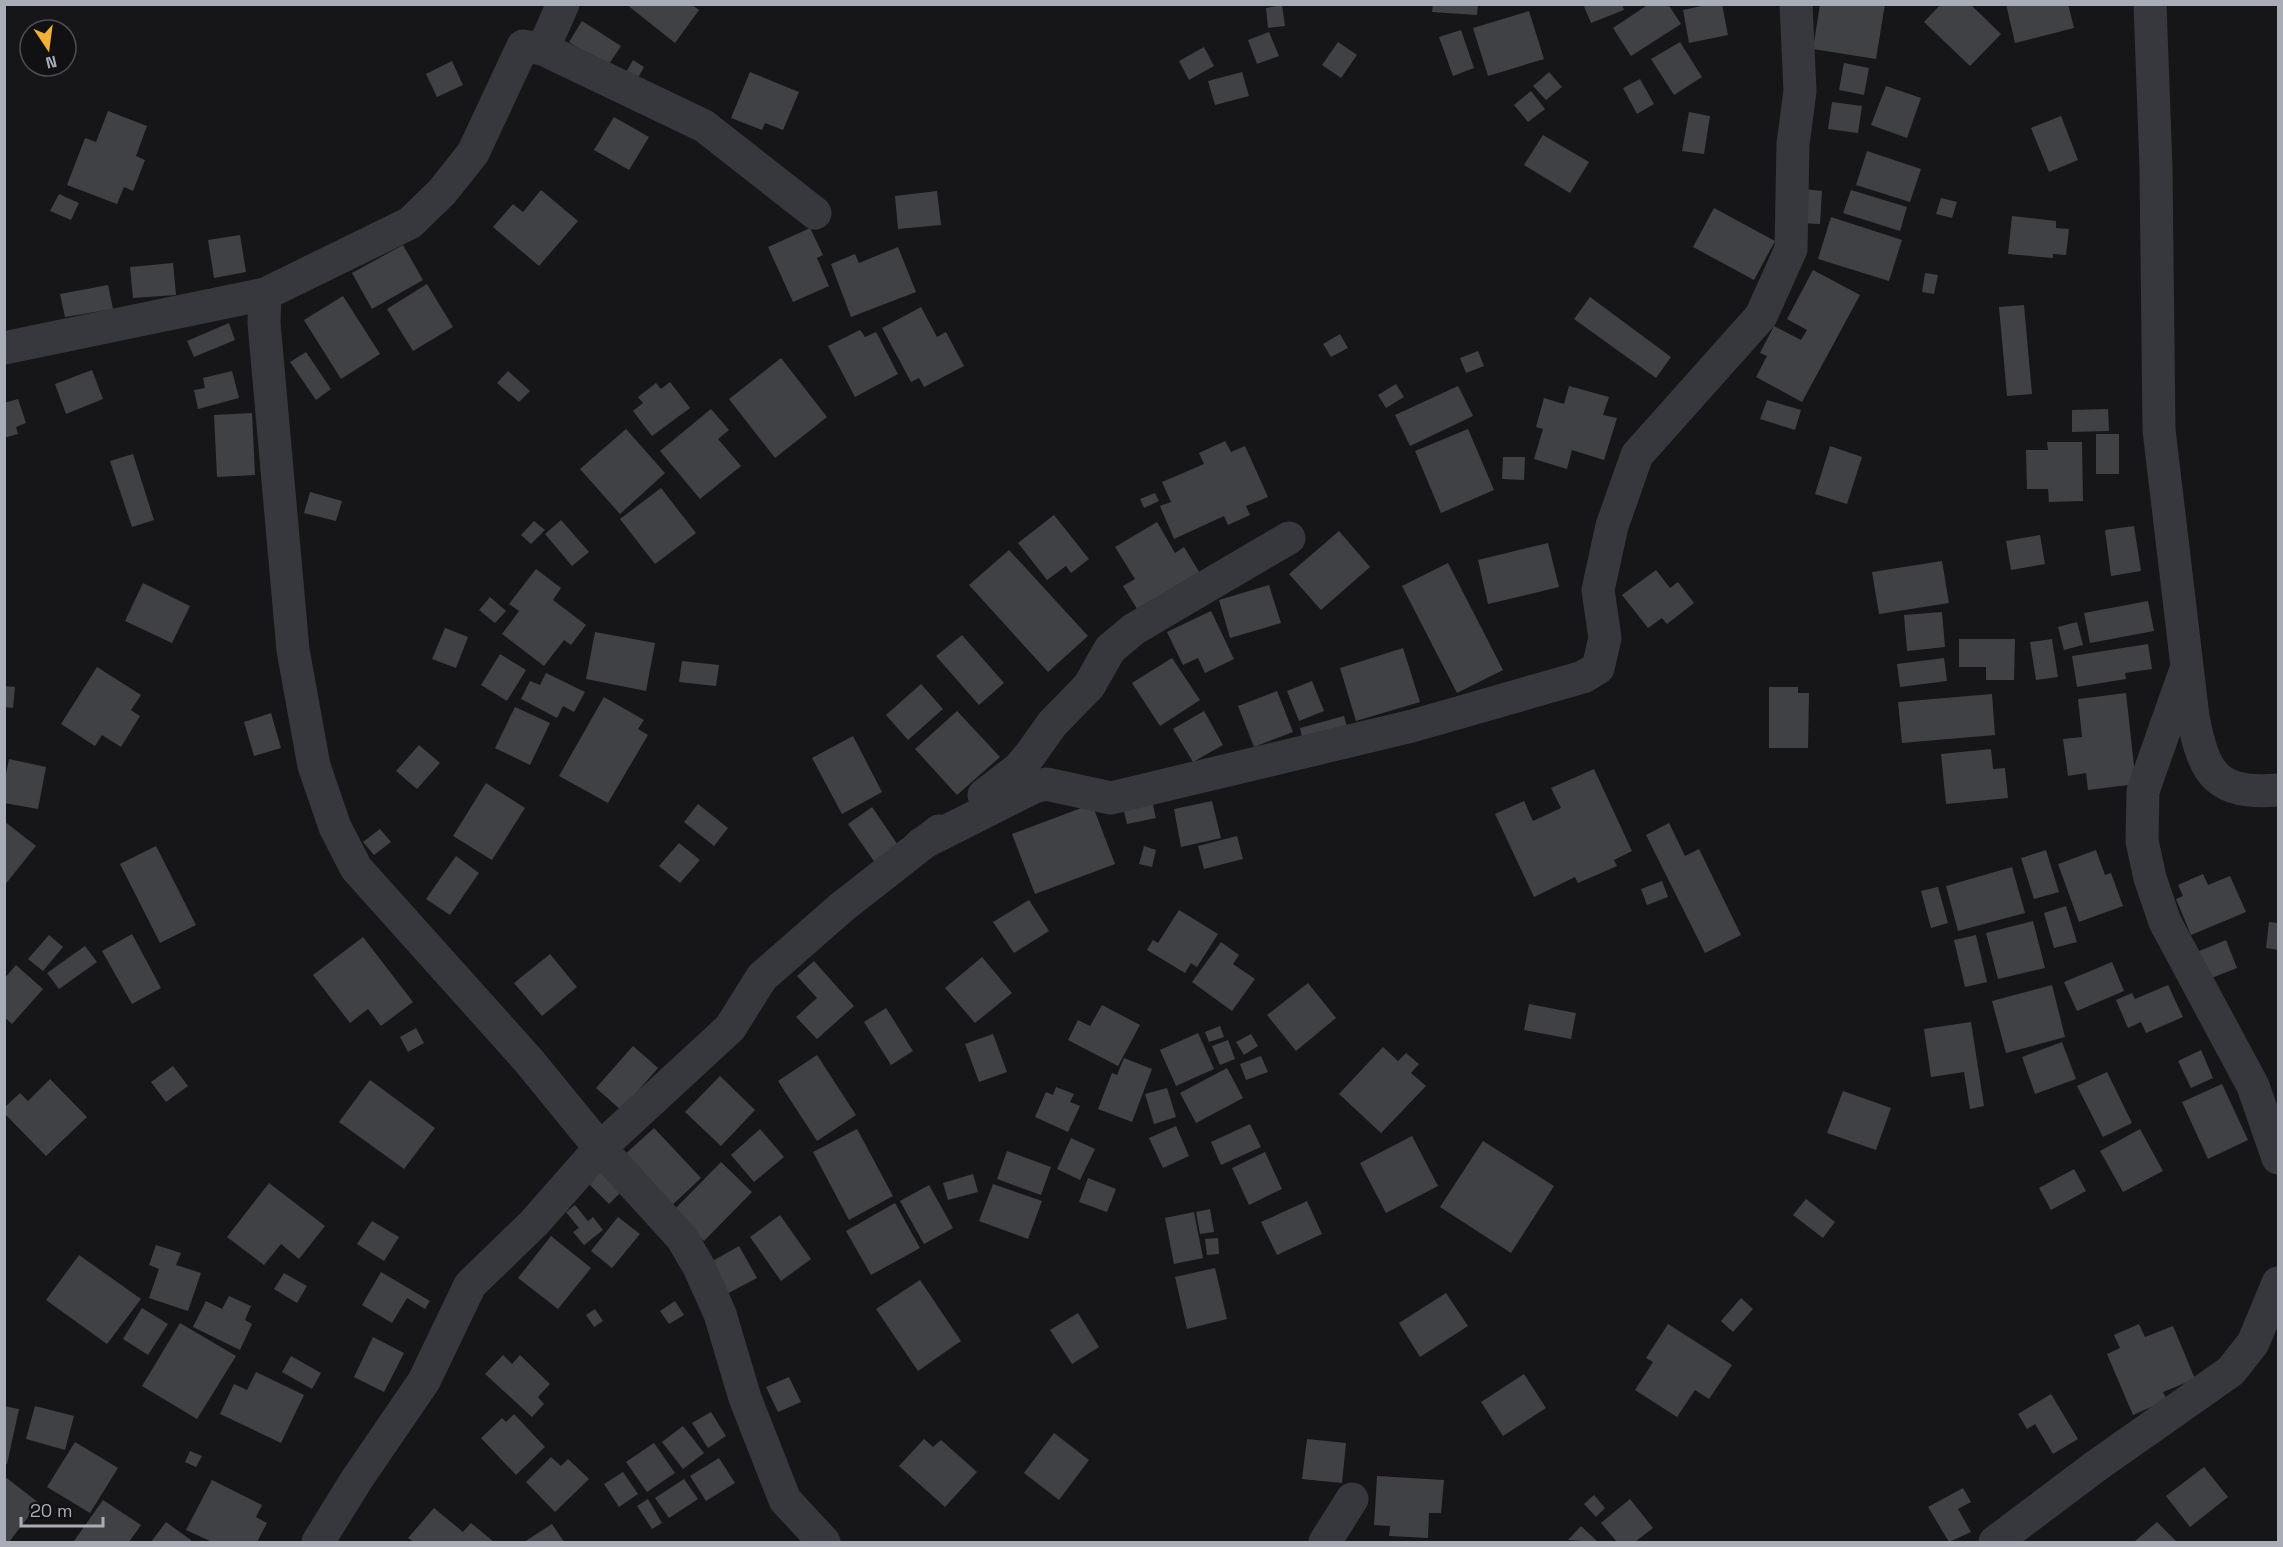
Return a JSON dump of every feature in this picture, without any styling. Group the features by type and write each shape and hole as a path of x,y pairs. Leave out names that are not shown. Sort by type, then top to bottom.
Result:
{"street":[{"path":"543,49 563,4"},
{"path":"921,844 1034,787 1046,784 1111,798 1412,726 1583,677 1598,668 1605,638 1598,590 1612,526 1637,456 1761,316 1791,249 1792,144 1800,91 1796,4"},
{"path":"2150,4 2156,168 2156,345 2159,430 2177,562 2186,671 2199,749 2212,772 2232,788 2278,790"},
{"path":"4,348 265,294 410,223 442,192 473,153 522,46 543,49 704,126 815,213"},
{"path":"265,294 264,323 293,650 314,766 335,827 356,868 529,1061 600,1148 682,1238 699,1267 720,1314 745,1398 785,1500 824,1542"},
{"path":"318,1542 424,1381 470,1285 534,1223 600,1148 730,1028 762,978 842,907 1019,768 1052,724 1089,686 1110,649 1134,629 1289,538"},
{"path":"2186,671 2143,791 2142,841 2150,878 2165,922 2253,1086 2278,1158"},
{"path":"1995,1542 2096,1466 2231,1371 2253,1343 2278,1283"},
{"path":"1325,1542 1352,1499"}],"building":[{"path":"626,4 691,4 699,10 675,43"},
{"path":"1433,4 1478,4 1477,15 1432,12"},
{"path":"1583,4 1622,4 1624,10 1591,23"},
{"path":"1649,4 1668,4 1681,24 1631,56 1613,28"},
{"path":"1722,4 1728,35 1689,43 1683,10"},
{"path":"1820,4 1885,4 1876,59 1813,49"},
{"path":"1941,4 1970,4 2001,34 1970,66 1924,22"},
{"path":"2006,4 2068,4 2074,28 2015,43"},
{"path":"1282,5 1285,26 1268,28 1266,8"},
{"path":"1529,11 1544,59 1488,76 1473,28"},
{"path":"582,21 621,46 607,67 569,42"},
{"path":"1461,30 1474,68 1453,76 1439,37"},
{"path":"1269,32 1279,56 1257,64 1248,40"},
{"path":"1338,42 1357,55 1341,78 1322,65"},
{"path":"1680,42 1702,77 1674,95 1651,59"},
{"path":"1204,47 1214,66 1189,80 1179,61"},
{"path":"633,60 644,67 635,83 624,76"},
{"path":"452,61 463,85 437,97 426,74"},
{"path":"1844,63 1869,68 1864,95 1839,90"},
{"path":"750,72 799,92 783,130 765,123 762,130 731,118"},
{"path":"1242,72 1249,96 1215,105 1208,81"},
{"path":"1549,72 1562,87 1546,100 1533,86"},
{"path":"1640,79 1654,104 1637,114 1623,88"},
{"path":"1886,86 1921,98 1907,138 1871,125"},
{"path":"1531,91 1545,109 1528,122 1514,105"},
{"path":"1832,102 1862,106 1858,133 1828,129"},
{"path":"108,111 147,126 136,156 145,160 133,191 124,187 117,204 67,185 85,138 96,142"},
{"path":"1689,112 1710,116 1704,154 1682,151"},
{"path":"2061,116 2078,160 2049,172 2031,128"},
{"path":"614,117 649,137 629,170 594,150"},
{"path":"1543,135 1589,162 1570,193 1524,165"},
{"path":"1867,151 1921,169 1910,202 1856,185"},
{"path":"1803,189 1822,191 1820,224 1800,223"},
{"path":"541,190 578,221 539,266 493,227 513,204 523,212"},
{"path":"1851,190 1907,207 1900,231 1843,213"},
{"path":"937,191 941,225 898,229 895,196"},
{"path":"59,194 79,203 71,220 50,211"},
{"path":"1941,198 1957,202 1952,218 1936,214"},
{"path":"1714,208 1775,241 1754,280 1693,247"},
{"path":"2012,216 2056,221 2056,228 2069,229 2066,255 2053,254 2053,258 2008,254"},
{"path":"1831,217 1902,240 1889,281 1818,259"},
{"path":"810,228 823,255 817,258 829,286 793,302 768,247"},
{"path":"240,235 246,272 214,278 208,240"},
{"path":"403,245 423,280 372,309 352,273"},
{"path":"898,247 916,292 851,317 831,264 855,254 859,263"},
{"path":"173,263 176,295 133,298 130,267"},
{"path":"1813,270 1860,295 1802,402 1756,377 1767,356 1760,353 1774,326 1801,340 1807,330 1787,319"},
{"path":"1925,273 1938,275 1934,294 1922,292"},
{"path":"427,284 453,327 413,351 387,309"},
{"path":"108,285 113,309 65,317 60,294"},
{"path":"343,296 380,354 341,379 304,320"},
{"path":"1590,297 1671,357 1656,378 1574,319"},
{"path":"2024,305 2032,394 2007,396 1999,307"},
{"path":"921,307 937,337 946,332 964,366 924,387 919,378 911,382 882,328"},
{"path":"229,323 235,340 194,357 187,341"},
{"path":"860,330 865,337 876,332 898,374 855,397 828,346"},
{"path":"1340,334 1348,348 1331,357 1323,344"},
{"path":"1478,351 1484,366 1466,373 1460,358"},
{"path":"306,352 331,389 316,400 290,362"},
{"path":"781,358 827,417 775,458 729,399"},
{"path":"92,370 103,399 66,414 55,384"},
{"path":"232,371 239,398 198,409 194,390 205,388 203,378"},
{"path":"508,371 530,391 519,402 497,383"},
{"path":"670,382 690,408 652,436 633,411 643,403 638,397 656,383 661,389"},
{"path":"1396,384 1404,397 1386,408 1378,395"},
{"path":"1458,386 1473,416 1410,446 1395,415"},
{"path":"1569,386 1609,397 1603,415 1617,418 1604,460 1572,450 1567,469 1534,459 1543,429 1536,427 1544,398 1564,404"},
{"path":"18,399 26,423 16,427 18,434 4,438 4,403"},
{"path":"1767,400 1801,410 1795,430 1760,419"},
{"path":"711,409 729,430 718,439 741,466 700,499 660,451"},
{"path":"2108,409 2109,431 2072,432 2072,410"},
{"path":"252,413 255,475 217,477 214,415"},
{"path":"626,429 665,473 620,514 580,469"},
{"path":"1468,429 1494,490 1441,513 1415,451"},
{"path":"2096,434 2119,434 2119,474 2096,474"},
{"path":"1225,441 1231,452 1245,446 1268,497 1246,506 1250,515 1228,525 1224,516 1174,539 1160,506 1171,502 1162,482 1204,464 1199,453"},
{"path":"2047,442 2082,442 2083,501 2049,502 2048,489 2027,489 2026,450 2048,450"},
{"path":"1830,446 1862,457 1847,504 1815,494"},
{"path":"133,454 154,520 132,527 110,461"},
{"path":"1503,457 1525,457 1524,480 1502,479"},
{"path":"661,488 696,533 655,564 620,519"},
{"path":"310,492 342,501 336,521 304,513"},
{"path":"1155,493 1159,501 1144,508 1140,499"},
{"path":"1054,515 1089,559 1071,573 1066,566 1047,580 1018,543"},
{"path":"561,520 589,552 572,566 545,534"},
{"path":"534,521 545,530 531,544 521,535"},
{"path":"1157,522 1175,553 1184,547 1201,575 1142,617 1123,586 1135,579 1115,547"},
{"path":"2134,526 2141,571 2111,576 2105,530"},
{"path":"1339,531 1370,567 1321,610 1289,574"},
{"path":"2040,535 2045,564 2011,570 2006,541"},
{"path":"1548,543 1559,587 1488,604 1478,560"},
{"path":"1009,550 1088,636 1048,672 969,585"},
{"path":"1942,561 1949,603 1879,614 1872,572"},
{"path":"1448,563 1503,670 1457,693 1402,586"},
{"path":"536,569 561,588 553,600 586,625 571,645 564,640 544,666 502,634 519,611 509,604"},
{"path":"1656,570 1670,588 1678,582 1694,603 1667,624 1662,618 1648,628 1622,595"},
{"path":"143,583 190,606 172,643 125,621"},
{"path":"1269,585 1281,623 1230,638 1219,600"},
{"path":"490,597 506,611 495,623 479,610"},
{"path":"2148,601 2154,631 2090,643 2084,613"},
{"path":"1211,611 1234,659 1205,673 1198,658 1183,665 1167,632"},
{"path":"1942,612 1945,647 1907,651 1904,615"},
{"path":"2077,622 2083,645 2064,650 2058,627"},
{"path":"445,628 468,637 456,668 432,659"},
{"path":"595,632 655,643 646,691 586,679"},
{"path":"962,635 1004,683 979,705 936,656"},
{"path":"1959,639 2015,639 2014,680 1986,680 1986,667 1959,667"},
{"path":"2052,639 2058,677 2036,680 2030,642"},
{"path":"2148,644 2152,669 2125,673 2126,679 2077,687 2072,656"},
{"path":"1403,648 1420,702 1356,721 1340,668"},
{"path":"500,654 526,670 507,701 481,685"},
{"path":"1172,658 1200,700 1160,726 1132,683"},
{"path":"1944,658 1947,681 1900,687 1897,664"},
{"path":"682,661 719,665 716,686 679,682"},
{"path":"97,667 141,695 131,710 140,716 121,747 102,735 95,746 61,724"},
{"path":"546,673 585,692 574,712 563,706 557,718 521,699 530,681 540,685"},
{"path":"1312,681 1324,711 1299,721 1287,691"},
{"path":"921,684 943,709 908,740 886,715"},
{"path":"4,686 15,687 13,708 4,707"},
{"path":"1769,687 1798,687 1798,693 1809,693 1808,748 1769,748"},
{"path":"1277,691 1293,732 1254,747 1238,706"},
{"path":"2126,693 2136,784 2088,790 2086,773 2068,776 2063,739 2082,737 2078,699"},
{"path":"1992,694 1995,735 1902,743 1898,702"},
{"path":"604,697 644,720 638,729 648,735 608,803 559,776"},
{"path":"515,707 550,723 530,765 495,748"},
{"path":"957,711 1000,757 957,795 915,749"},
{"path":"1204,711 1223,745 1193,762 1173,729"},
{"path":"271,713 281,748 254,756 244,722"},
{"path":"1344,716 1349,734 1304,746 1300,728"},
{"path":"853,736 882,792 842,814 812,758"},
{"path":"419,745 440,763 417,789 396,771"},
{"path":"1991,749 1993,769 2005,768 2008,798 1946,804 1941,754"},
{"path":"9,759 46,767 38,809 4,803 4,784"},
{"path":"1594,769 1632,851 1614,860 1617,866 1578,883 1575,877 1534,897 1495,814 1524,801 1533,821 1561,808 1551,788"},
{"path":"486,783 525,808 492,860 453,836"},
{"path":"1152,801 1156,818 1127,824 1123,807"},
{"path":"1212,801 1221,838 1181,847 1174,809"},
{"path":"698,804 728,828 714,846 684,822"},
{"path":"1092,804 1115,864 1035,894 1012,834"},
{"path":"872,807 900,848 876,864 848,824"},
{"path":"4,821 36,846 4,886"},
{"path":"1669,823 1685,856 1699,849 1741,935 1705,953 1646,835"},
{"path":"380,829 391,842 374,855 363,842"},
{"path":"1237,836 1243,859 1204,869 1198,846"},
{"path":"679,843 700,860 680,883 659,866"},
{"path":"156,846 196,925 160,943 120,864"},
{"path":"1144,846 1156,850 1152,867 1139,864"},
{"path":"2046,850 2059,892 2034,899 2021,858"},
{"path":"2096,850 2105,875 2111,873 2123,906 2079,922 2058,864"},
{"path":"456,856 479,873 450,915 426,899"},
{"path":"2012,867 2025,913 1958,931 1946,886"},
{"path":"2203,874 2208,885 2230,876 2246,912 2191,935 2176,899 2183,896 2178,885"},
{"path":"1662,881 1668,897 1647,905 1641,889"},
{"path":"1938,887 1948,923 1931,928 1921,891"},
{"path":"1029,900 1049,931 1014,953 993,922"},
{"path":"2066,906 2077,942 2054,948 2044,913"},
{"path":"1179,910 1218,934 1197,967 1191,963 1185,973 1147,950 1153,940 1158,943"},
{"path":"2033,921 2045,968 1998,979 1986,933"},
{"path":"2269,922 2278,923 2278,950 2266,948"},
{"path":"132,934 161,988 132,1004 102,951"},
{"path":"49,935 63,947 43,971 28,959"},
{"path":"1976,935 1987,982 1965,987 1954,940"},
{"path":"363,937 413,1002 381,1026 368,1009 350,1023 313,975"},
{"path":"2226,940 2237,968 2204,981 2192,954"},
{"path":"1221,942 1239,955 1233,964 1255,979 1232,1011 1192,982"},
{"path":"85,946 97,962 59,989 47,973"},
{"path":"550,954 577,987 542,1016 514,983"},
{"path":"982,957 1012,993 975,1023 945,988"},
{"path":"814,961 854,1006 817,1039 796,1017 817,998 797,976"},
{"path":"2112,962 2124,991 2077,1011 2064,982"},
{"path":"16,965 43,989 12,1024 4,1017 4,979"},
{"path":"1308,983 1336,1018 1296,1051 1267,1015"},
{"path":"2052,985 2065,1037 2006,1053 1992,1001"},
{"path":"2168,985 2183,1017 2146,1033 2141,1022 2128,1028 2116,1000 2132,993 2135,999"},
{"path":"1529,1004 1576,1013 1571,1039 1524,1030"},
{"path":"1102,1005 1140,1025 1118,1066 1068,1040 1078,1020 1090,1026"},
{"path":"886,1008 913,1051 891,1065 864,1022"},
{"path":"1971,1022 1984,1106 1970,1109 1964,1072 1931,1077 1924,1029"},
{"path":"1220,1026 1224,1037 1209,1042 1205,1032"},
{"path":"416,1028 424,1043 408,1052 400,1037"},
{"path":"1198,1033 1214,1069 1176,1086 1160,1050"},
{"path":"993,1034 1007,1072 979,1082 965,1044"},
{"path":"1251,1034 1258,1046 1244,1055 1236,1042"},
{"path":"1228,1040 1235,1059 1220,1065 1212,1046"},
{"path":"2062,1042 2076,1079 2035,1094 2022,1057"},
{"path":"633,1046 658,1068 621,1110 596,1088"},
{"path":"1383,1047 1398,1061 1406,1053 1419,1064 1411,1073 1426,1086 1381,1133 1339,1094"},
{"path":"2201,1050 2213,1078 2191,1088 2178,1061"},
{"path":"817,1055 856,1115 817,1141 778,1081"},
{"path":"1261,1056 1268,1072 1246,1080 1240,1064"},
{"path":"1124,1058 1152,1069 1132,1122 1098,1109 1112,1073 1117,1075"},
{"path":"173,1066 188,1086 166,1102 151,1082"},
{"path":"1227,1068 1243,1098 1196,1123 1180,1093"},
{"path":"2107,1072 2132,1123 2103,1137 2077,1086"},
{"path":"720,1076 755,1110 721,1146 685,1112"},
{"path":"50,1079 87,1117 46,1156 4,1113 4,1108 20,1093 28,1101"},
{"path":"370,1080 435,1128 404,1169 339,1122"},
{"path":"2222,1084 2248,1140 2208,1159 2182,1102"},
{"path":"1056,1087 1074,1094 1070,1102 1080,1106 1068,1132 1035,1117 1046,1092 1053,1095"},
{"path":"1167,1088 1176,1117 1154,1124 1145,1094"},
{"path":"1843,1091 1891,1108 1876,1150 1827,1133"},
{"path":"1250,1124 1261,1147 1221,1165 1211,1142"},
{"path":"1176,1126 1189,1156 1163,1168 1149,1138"},
{"path":"654,1128 701,1178 669,1208 622,1157"},
{"path":"760,1129 784,1157 754,1182 731,1155"},
{"path":"857,1129 893,1196 849,1220 813,1152"},
{"path":"2140,1129 2163,1171 2123,1192 2100,1151"},
{"path":"1412,1136 1438,1186 1386,1213 1360,1163"},
{"path":"1071,1138 1095,1149 1080,1180 1057,1169"},
{"path":"1483,1141 1554,1186 1511,1253 1440,1207"},
{"path":"1007,1151 1051,1167 1041,1195 997,1179"},
{"path":"1265,1152 1282,1189 1249,1205 1232,1168"},
{"path":"721,1162 752,1192 704,1241 673,1211"},
{"path":"2074,1169 2086,1191 2051,1210 2039,1188"},
{"path":"599,1171 621,1192 609,1204 587,1182"},
{"path":"973,1174 978,1192 948,1200 943,1183"},
{"path":"1088,1178 1116,1189 1107,1212 1079,1202"},
{"path":"269,1183 325,1226 299,1259 281,1244 264,1265 227,1237"},
{"path":"993,1184 1042,1201 1028,1239 979,1221"},
{"path":"929,1185 953,1228 924,1244 900,1201"},
{"path":"1806,1199 1835,1222 1823,1238 1793,1215"},
{"path":"1307,1201 1322,1234 1277,1255 1261,1222"},
{"path":"895,1203 920,1248 871,1275 846,1231"},
{"path":"575,1205 588,1221 593,1217 603,1230 584,1245 573,1232 579,1228 566,1212"},
{"path":"1210,1209 1214,1232 1200,1234 1196,1212"},
{"path":"1194,1212 1203,1258 1174,1264 1165,1218"},
{"path":"780,1215 811,1259 781,1281 750,1237"},
{"path":"618,1217 640,1234 612,1268 591,1251"},
{"path":"372,1221 399,1237 384,1261 357,1244"},
{"path":"551,1236 591,1268 558,1309 518,1278"},
{"path":"1218,1238 1219,1254 1207,1255 1205,1239"},
{"path":"156,1245 181,1253 176,1265 201,1273 188,1311 149,1298 159,1269 149,1265"},
{"path":"739,1246 757,1278 719,1298 702,1267"},
{"path":"79,1255 141,1299 107,1344 46,1300"},
{"path":"1215,1268 1227,1319 1187,1329 1175,1277"},
{"path":"381,1272 430,1301 425,1309 407,1298 392,1323 362,1305"},
{"path":"284,1273 307,1286 297,1303 274,1289"},
{"path":"920,1280 961,1341 918,1371 876,1309"},
{"path":"1446,1293 1468,1326 1420,1357 1399,1323"},
{"path":"229,1296 251,1306 245,1320 252,1324 240,1350 193,1327 206,1301 222,1309"},
{"path":"1741,1298 1753,1309 1733,1332 1721,1321"},
{"path":"675,1301 684,1315 669,1324 660,1311"},
{"path":"142,1308 168,1324 148,1355 123,1339"},
{"path":"595,1309 603,1321 594,1327 586,1315"},
{"path":"1078,1313 1099,1347 1072,1364 1050,1330"},
{"path":"180,1323 236,1356 197,1419 142,1386"},
{"path":"1668,1324 1732,1365 1709,1399 1695,1390 1677,1417 1635,1390 1653,1362 1646,1358"},
{"path":"2139,1324 2145,1337 2173,1326 2195,1379 2163,1392 2167,1400 2133,1415 2107,1354 2120,1348 2114,1335"},
{"path":"373,1337 404,1353 384,1392 354,1377"},
{"path":"503,1355 512,1364 520,1355 550,1384 538,1397 544,1404 532,1417 485,1374"},
{"path":"291,1356 321,1373 312,1389 282,1372"},
{"path":"256,1372 304,1395 281,1443 220,1414 234,1384 247,1390"},
{"path":"1524,1374 1546,1408 1503,1436 1481,1402"},
{"path":"789,1377 801,1402 778,1412 766,1387"},
{"path":"2051,1394 2078,1439 2053,1454 2035,1424 2027,1429 2018,1414"},
{"path":"4,1406 19,1409 7,1464 4,1464"},
{"path":"35,1406 74,1416 65,1450 26,1439"},
{"path":"711,1412 726,1436 708,1448 692,1423"},
{"path":"514,1414 545,1447 516,1475 481,1438 502,1418 506,1422"},
{"path":"683,1426 704,1453 683,1469 662,1442"},
{"path":"1054,1433 1089,1460 1059,1500 1024,1473"},
{"path":"924,1439 933,1447 941,1440 977,1472 945,1507 899,1466"},
{"path":"1307,1439 1346,1443 1342,1483 1302,1479"},
{"path":"75,1442 118,1468 90,1513 47,1487"},
{"path":"654,1443 675,1473 647,1492 626,1462"},
{"path":"190,1451 202,1456 196,1467 185,1462"},
{"path":"551,1457 561,1466 568,1459 589,1479 555,1512 526,1482"},
{"path":"719,1458 735,1483 706,1501 690,1476"},
{"path":"2204,1467 2228,1497 2190,1527 2166,1496"},
{"path":"623,1472 638,1494 619,1507 604,1484"},
{"path":"4,1476 39,1503 9,1542 4,1542"},
{"path":"1377,1476 1444,1480 1441,1513 1429,1513 1428,1538 1389,1536 1390,1526 1374,1525"},
{"path":"684,1479 698,1499 669,1518 655,1498"},
{"path":"212,1480 262,1505 256,1517 267,1523 257,1542 212,1542 186,1530"},
{"path":"1963,1488 1971,1502 1958,1509 1971,1532 1949,1542 1928,1507"},
{"path":"1594,1495 1605,1508 1596,1517 1584,1504"},
{"path":"648,1499 662,1523 652,1529 637,1506"},
{"path":"1630,1499 1653,1528 1635,1542 1617,1542 1601,1523"},
{"path":"103,1500 141,1525 129,1542 74,1541"},
{"path":"434,1508 463,1532 471,1523 494,1542 414,1542 408,1538"},
{"path":"166,1522 191,1540 190,1542 151,1542"},
{"path":"2157,1522 2177,1542 2134,1542"},
{"path":"552,1524 564,1542 524,1542"},
{"path":"1581,1526 1598,1542 1568,1540"}]}
